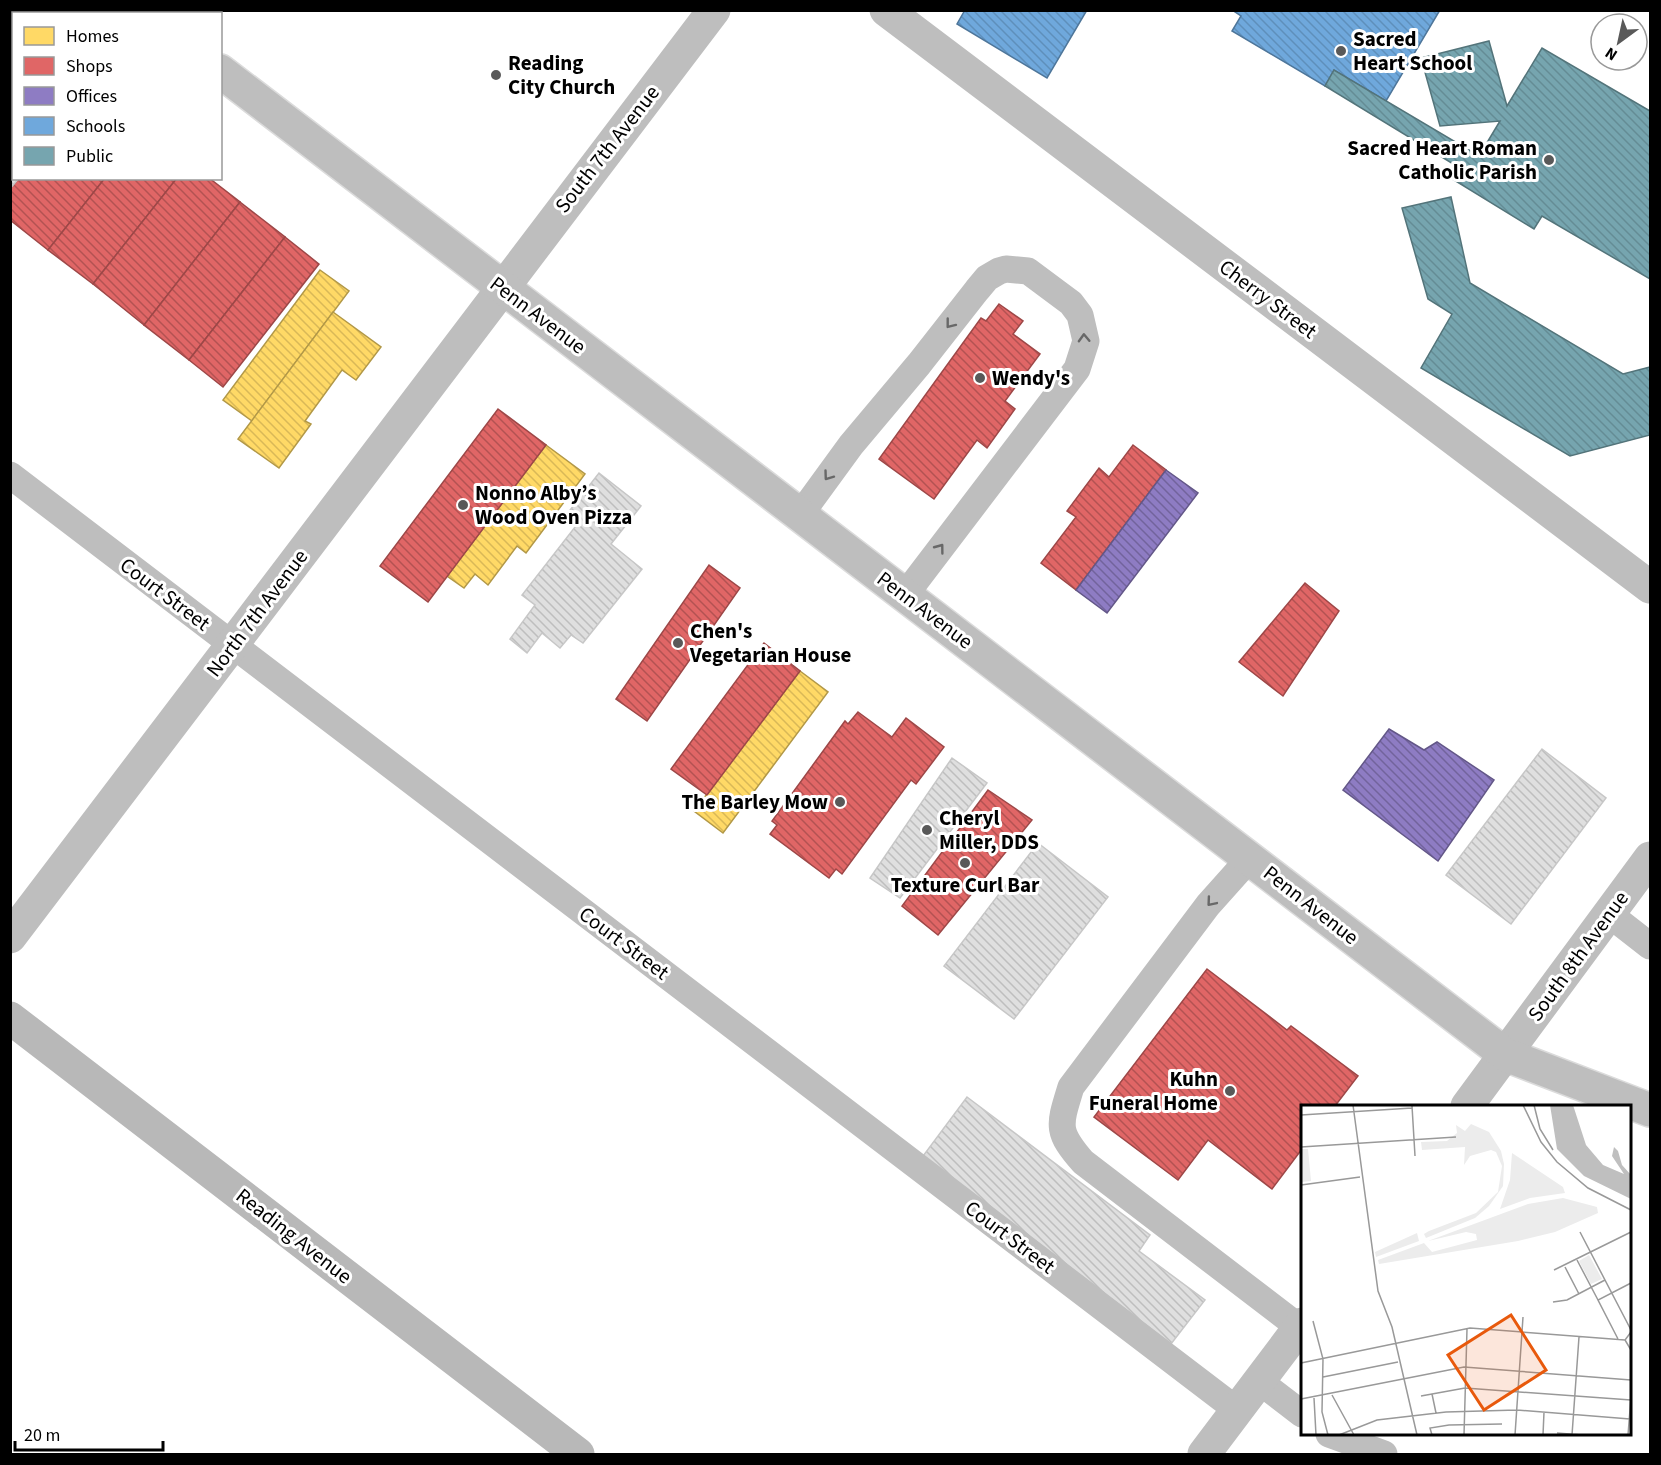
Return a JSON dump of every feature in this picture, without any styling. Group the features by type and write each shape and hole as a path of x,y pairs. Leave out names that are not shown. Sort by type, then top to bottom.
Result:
{"street":[{"name":"South 7th Avenue","path":"501,287 714,10"},
{"name":"Cherry Street","path":"886,10 1650,587"},
{"name":"Penn Avenue","path":"222,73 1506,1055 1650,1110"},
{"name":"North 7th Avenue","path":"10,937 233,645 501,287"},
{"name":"South 8th Avenue","path":"1468,1105 1650,858"},
{"name":"Reading Avenue","path":"10,1018 579,1455"},
{"path":"1204,1455 1301,1326"}],"lane":[{"path":"800,515 851,444 920,364 987,278 1006,269 1028,271 1061,295 1080,315 1084,326 1086,341 1077,369 905,595"},
{"name":"Court Street","path":"10,475 1238,1410"},
{"path":"1250,858 1208,905 1071,1087 1061,1118 1065,1141 1083,1162 1301,1326"},
{"path":"1609,914 1650,946"},
{"path":"1259,1381 1301,1413"},
{"path":"1332,1435 1384,1455"}],"building: Homes":[{"path":"320,270 349,291 252,421 223,400"},
{"path":"333,312 381,347 356,380 342,370 305,421 311,424 279,468 238,439"},
{"path":"546,445 585,474 526,553 517,546 488,585 475,574 464,588 447,576"},
{"path":"800,671 828,692 723,833 694,811"}],"building: Shops":[{"path":"17,180 103,180 48,250 10,220 10,189"},
{"path":"103,180 175,180 93,284 48,250"},
{"path":"175,180 212,180 240,202 144,325 93,284"},
{"path":"240,202 285,237 189,360 144,325"},
{"path":"285,237 319,264 223,387 189,360"},
{"name":"Wendy's","path":"999,304 1023,321 1013,334 1040,354 1005,401 1015,409 987,448 977,440 934,499 879,459 981,318 986,321"},
{"name":"Nonno Alby’s Wood Oven Pizza","path":"498,409 546,445 428,602 380,566"},
{"path":"1133,445 1166,470 1076,590 1041,563 1076,517 1067,511 1099,468 1109,477"},
{"name":"Chen's Vegetarian House","path":"709,565 740,588 647,721 616,699"},
{"path":"1305,583 1339,611 1283,696 1239,662"},
{"path":"764,643 800,671 707,795 671,769"},
{"name":"The Barley Mow","path":"858,712 892,737 906,718 944,747 916,784 911,780 842,874 836,869 829,878 770,834 777,825 772,821 845,721 848,724"},
{"name":"Texture Curl Bar","path":"988,790 1032,820 938,935 902,906"},
{"name":"Kuhn Funeral Home","path":"1207,969 1287,1030 1291,1026 1358,1076 1336,1105 1301,1105 1301,1150 1272,1189 1208,1140 1178,1180 1094,1117"}],"building: Offices":[{"path":"1166,470 1198,493 1107,613 1076,590"},
{"path":"1389,729 1424,750 1437,742 1494,780 1438,861 1343,790"}],"building: Schools":[{"path":"965,10 1087,10 1047,78 957,24"},
{"name":"Sacred Heart School","path":"1232,10 1440,10 1386,101 1334,70 1325,86 1232,31 1241,16"}],"building: Public":[{"name":"Sacred Heart Roman Catholic Parish","path":"1489,41 1507,106 1542,48 1650,111 1650,279 1542,216 1534,229 1449,177 1455,165 1325,86 1334,70 1479,156 1500,121 1440,126 1421,58"},
{"path":"1451,197 1470,283 1623,374 1650,367 1650,435 1570,456 1421,368 1452,314 1428,299 1402,208"}],"building: Other":[{"path":"10,21 12,22 12,102 10,103"},
{"path":"12,102 12,180 17,180 10,189 10,103"},
{"path":"599,473 641,506 611,544 642,569 583,643 571,635 560,648 542,633 527,653 510,639 535,605 522,595 579,522 567,514"},
{"path":"1542,749 1606,798 1511,924 1446,875"},
{"name":"Cheryl Miller, DDS","path":"952,758 987,783 900,898 870,878"},
{"path":"1038,843 1108,897 1014,1019 944,966"},
{"path":"967,1097 1150,1235 1139,1251 1205,1300 1171,1344 923,1156"}],"place":[{"name":"Sacred Heart School","path":"1341,51"},
{"name":"Reading City Church","path":"496,75"},
{"name":"Sacred Heart Roman Catholic Parish","path":"1549,160"},
{"name":"Wendy's","path":"980,378"},
{"name":"Nonno Alby’s Wood Oven Pizza","path":"463,505"},
{"name":"Chen's Vegetarian House","path":"678,643"},
{"name":"The Barley Mow","path":"840,802"},
{"name":"Cheryl Miller, DDS","path":"927,830"},
{"name":"Texture Curl Bar","path":"965,863"},
{"name":"Kuhn Funeral Home","path":"1230,1091"}]}
